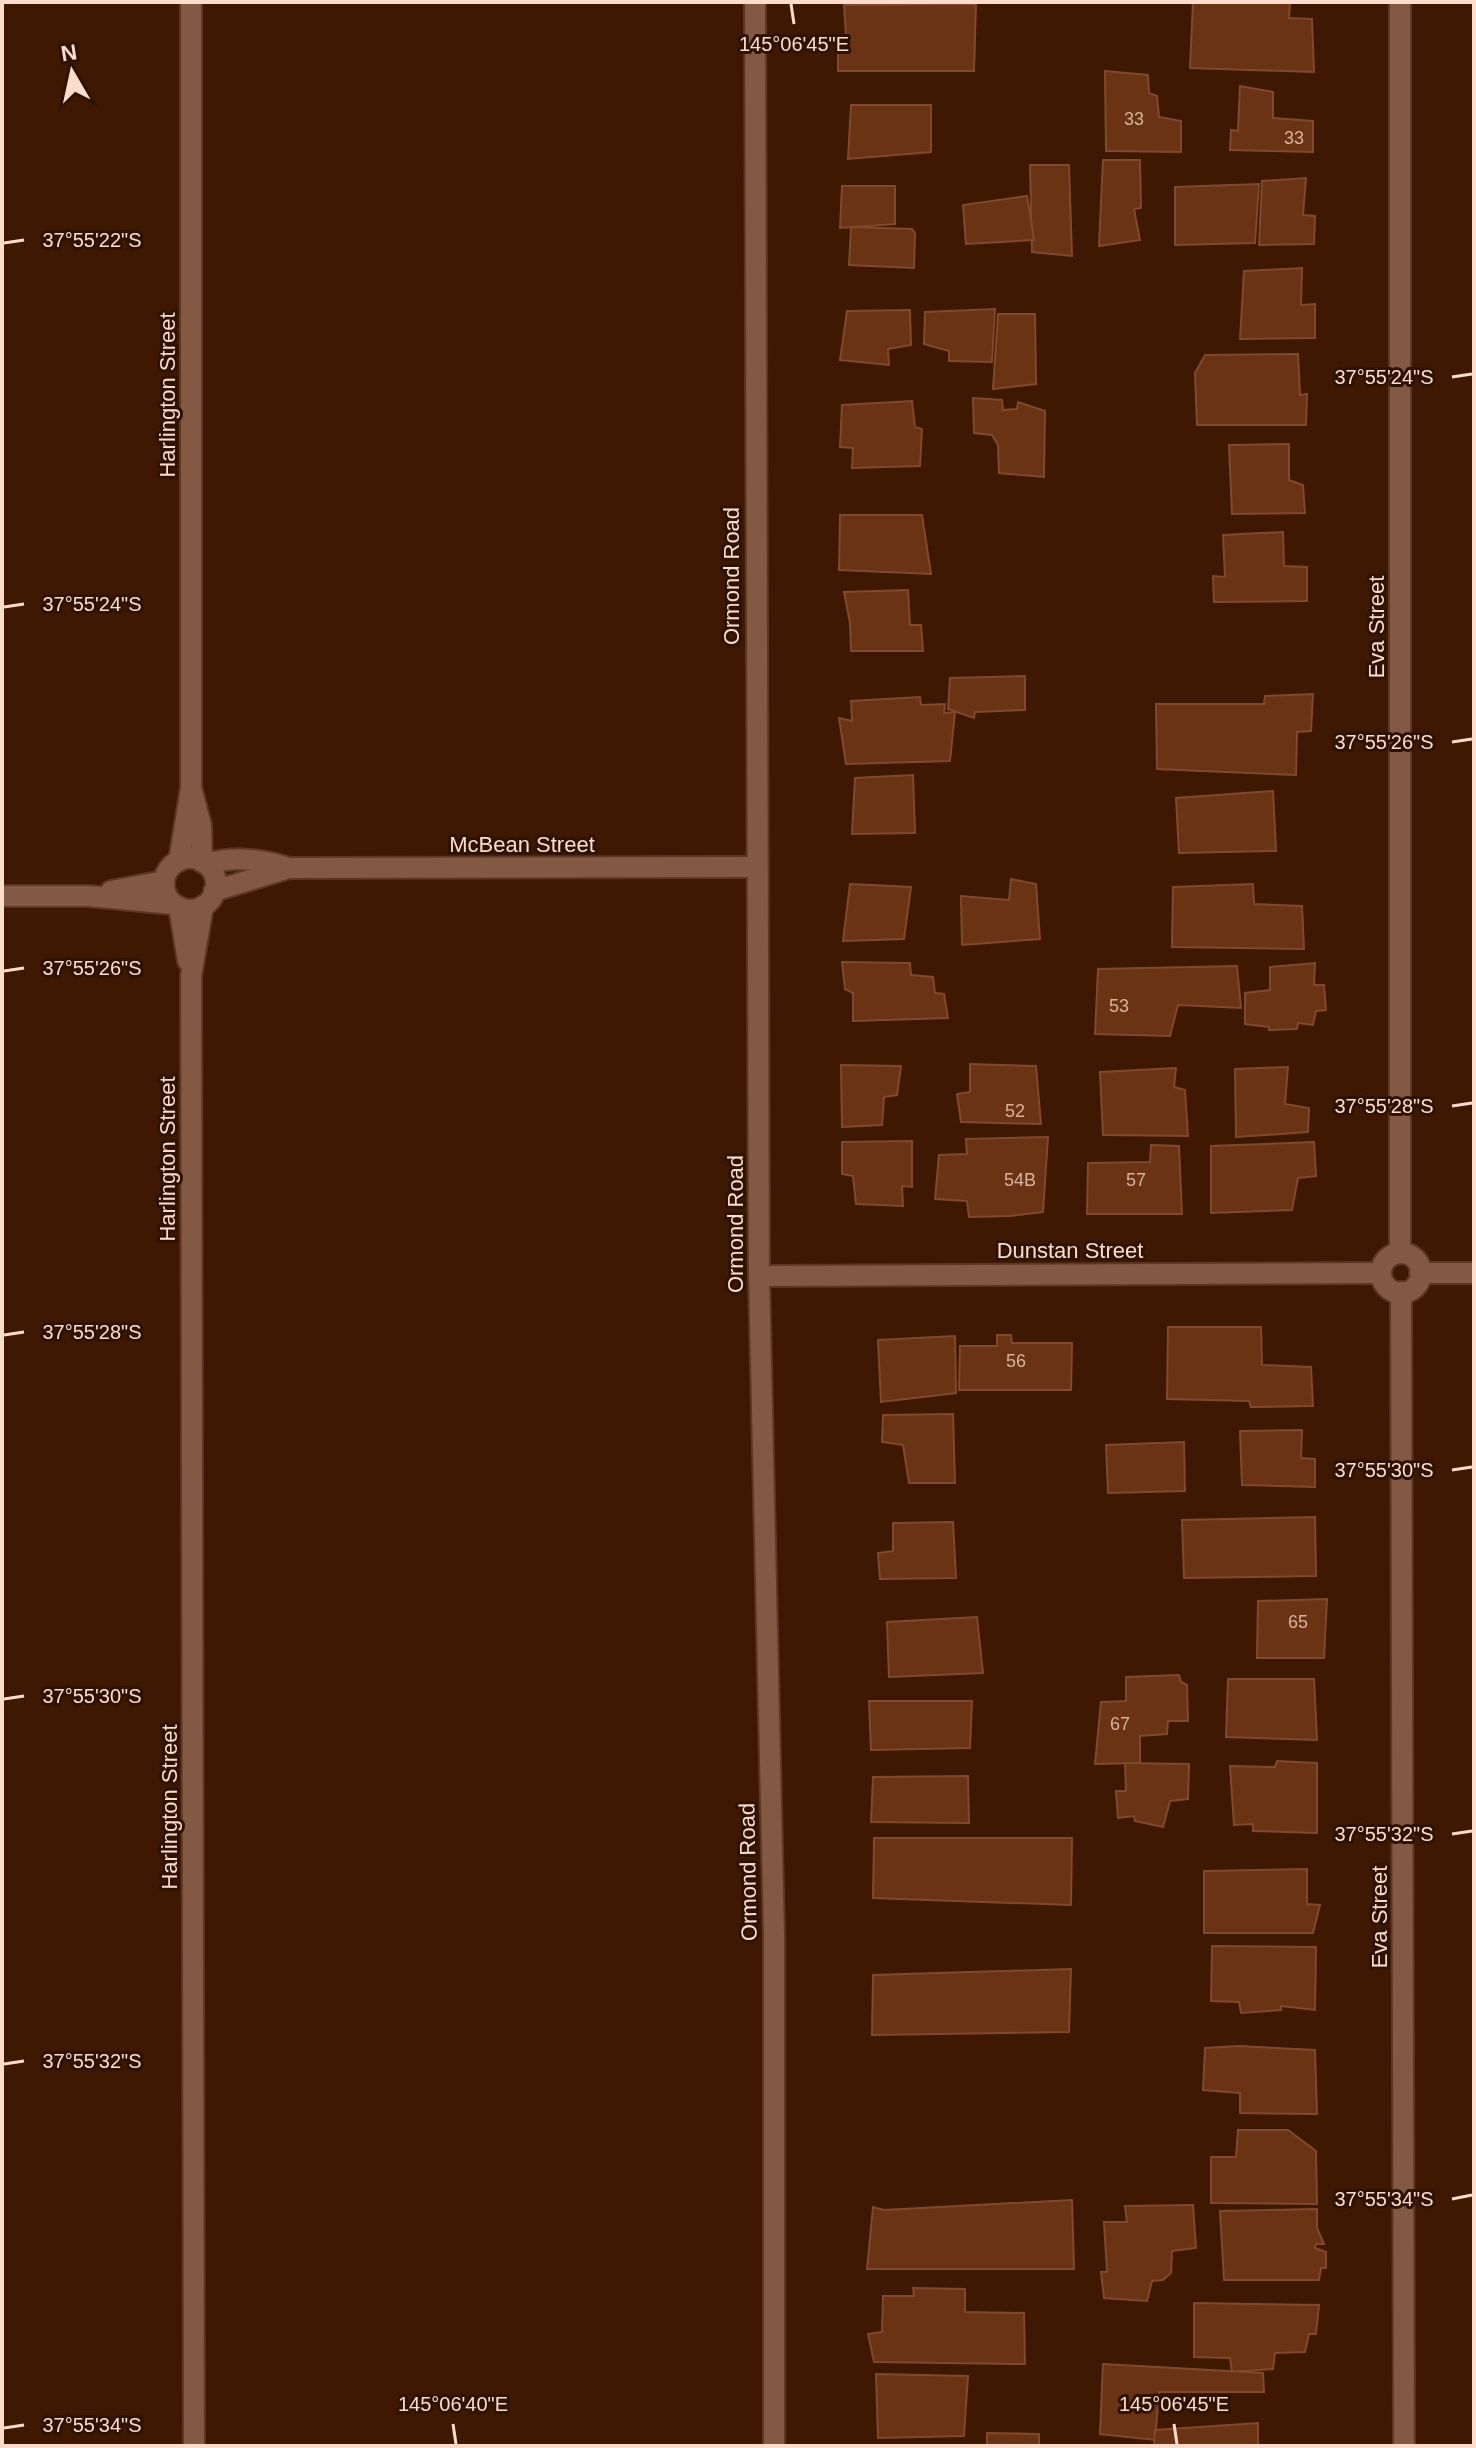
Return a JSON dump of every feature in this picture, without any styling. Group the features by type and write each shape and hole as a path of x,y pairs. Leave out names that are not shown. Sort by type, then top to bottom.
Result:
{"street":[{"name":"Harlington Street","path":"179,861 191,788 191,2"},
{"name":"Ormond Road","path":"755,2 759,1276 774,1936 774,2446"},
{"name":"Eva Street","path":"1400,2 1400,1253"},
{"name":"Harlington Street","path":"191,788 201,825 204,863"},
{"path":"2,896 88,896 195,909 209,899 214,876 204,863 187,858 169,869 164,889 176,906"},
{"name":"McBean Street","path":"204,863 222,859 264,860 289,868 756,867"},
{"name":"McBean Street","path":"209,899 289,868"},
{"path":"88,896 164,881"},
{"name":"Harlington Street","path":"191,976 209,899"},
{"name":"Harlington Street","path":"176,906 191,976 194,2446"},
{"path":"1394,1254 1407,1254 1417,1261 1420,1279 1412,1289 1401,1292 1386,1286 1381,1273 1384,1261 1394,1254"},
{"name":"Dunstan Street","path":"759,1276 1381,1273"},
{"path":"1420,1273 1474,1273"},
{"name":"Eva Street","path":"1401,1292 1404,2446"}],"building":[{"path":"1193,2 1290,2 1289,18 1312,19 1314,72 1190,68"},
{"path":"976,4 974,71 838,71 838,35 846,35 844,5"},
{"path":"1105,71 1148,75 1149,93 1157,96 1159,117 1181,121 1181,152 1106,151"},
{"path":"1240,86 1273,92 1273,118 1313,121 1313,152 1230,150 1231,130 1238,131"},
{"path":"851,105 931,105 931,152 848,159"},
{"path":"1103,160 1140,160 1141,208 1134,209 1140,240 1099,246"},
{"path":"1030,165 1069,165 1072,256 1032,252"},
{"path":"1306,178 1303,215 1315,216 1314,244 1259,245 1262,181"},
{"path":"1259,184 1255,243 1175,245 1175,187"},
{"path":"842,186 895,186 895,224 840,228"},
{"path":"1027,196 1034,240 966,244 963,205"},
{"path":"851,227 912,229 915,233 914,268 849,265"},
{"path":"1302,268 1301,305 1315,304 1315,338 1240,339 1244,271"},
{"path":"995,309 992,362 949,361 949,351 924,344 925,312"},
{"path":"910,310 911,345 888,349 889,365 840,360 847,311"},
{"path":"998,314 1035,314 1036,384 993,389"},
{"path":"1298,354 1300,395 1307,394 1306,425 1197,425 1195,373 1205,355"},
{"path":"973,398 1002,400 1003,410 1017,409 1018,402 1045,411 1044,477 999,473 998,445 992,435 974,433"},
{"path":"912,401 915,427 922,429 920,466 852,468 853,448 840,447 842,405"},
{"path":"1289,444 1289,480 1303,485 1305,513 1232,514 1229,445"},
{"path":"840,515 922,515 931,574 839,570"},
{"path":"1283,532 1284,566 1307,567 1307,601 1214,602 1213,576 1225,577 1223,535"},
{"path":"908,590 910,625 921,625 923,651 851,651 844,592"},
{"path":"1025,676 1025,710 975,712 974,718 948,709 950,678"},
{"path":"1313,694 1311,731 1297,732 1296,775 1157,769 1156,704 1264,704 1265,696"},
{"path":"920,697 921,705 945,704 944,713 955,712 950,761 846,764 839,718 852,721 851,701"},
{"path":"913,775 915,833 852,834 855,778"},
{"path":"1273,791 1276,851 1179,853 1176,798"},
{"path":"1011,879 1036,884 1040,939 962,945 961,896 1009,900"},
{"path":"850,884 911,887 904,939 843,941"},
{"path":"1253,884 1254,904 1302,906 1304,949 1172,947 1173,887"},
{"path":"842,962 910,963 911,975 933,977 935,993 944,994 948,1018 853,1021 853,993 845,989"},
{"path":"1315,963 1314,985 1324,985 1326,1010 1316,1011 1313,1025 1298,1023 1297,1029 1269,1030 1269,1027 1245,1024 1245,993 1270,990 1270,967"},
{"path":"1237,966 1241,1008 1178,1005 1170,1036 1095,1034 1098,969"},
{"path":"970,1064 1036,1066 1041,1124 961,1122 957,1094 970,1092"},
{"path":"841,1065 901,1066 897,1095 884,1097 882,1125 842,1127"},
{"path":"1288,1067 1285,1104 1309,1108 1308,1132 1236,1137 1235,1069"},
{"path":"1176,1068 1174,1087 1185,1090 1188,1136 1103,1135 1100,1072"},
{"path":"1048,1137 1043,1212 969,1217 967,1201 935,1199 939,1155 967,1154 966,1139"},
{"path":"912,1141 912,1187 902,1186 903,1206 856,1204 853,1176 842,1174 842,1142"},
{"path":"1314,1142 1316,1176 1298,1178 1292,1210 1211,1213 1211,1146"},
{"path":"1151,1145 1179,1146 1182,1214 1087,1214 1088,1163 1150,1162"},
{"path":"1168,1327 1261,1327 1262,1365 1311,1367 1313,1406 1251,1407 1249,1401 1167,1399"},
{"path":"997,1335 1011,1335 1012,1343 1072,1343 1071,1390 959,1390 960,1346 997,1346"},
{"path":"955,1336 956,1393 881,1402 878,1340"},
{"path":"953,1414 955,1483 909,1483 903,1445 882,1442 883,1415"},
{"path":"1302,1430 1301,1458 1315,1459 1315,1487 1242,1485 1240,1431"},
{"path":"1184,1442 1185,1491 1108,1493 1106,1445"},
{"path":"1315,1517 1316,1576 1184,1578 1182,1520"},
{"path":"953,1522 956,1578 880,1579 878,1553 893,1551 893,1523"},
{"path":"1327,1599 1324,1658 1257,1658 1258,1601"},
{"path":"977,1617 983,1673 889,1677 887,1622"},
{"path":"1179,1675 1181,1682 1187,1685 1188,1721 1168,1721 1167,1734 1140,1736 1140,1763 1095,1764 1101,1702 1126,1701 1126,1677"},
{"path":"1228,1679 1314,1679 1317,1740 1226,1737"},
{"path":"869,1701 972,1701 970,1748 871,1750"},
{"path":"1277,1761 1317,1763 1317,1833 1253,1831 1253,1824 1234,1825 1230,1766 1275,1767"},
{"path":"1125,1763 1189,1764 1188,1799 1170,1801 1163,1827 1135,1821 1134,1816 1118,1818 1116,1791 1126,1791"},
{"path":"968,1776 969,1823 871,1822 873,1777"},
{"path":"874,1838 1072,1838 1071,1905 873,1898"},
{"path":"1307,1869 1307,1904 1320,1905 1313,1933 1204,1933 1204,1871"},
{"path":"1212,1946 1316,1947 1315,2010 1281,2006 1281,2010 1241,2013 1239,2002 1211,2001"},
{"path":"1071,1969 1069,2032 872,2035 873,1975"},
{"path":"1239,2046 1315,2050 1317,2114 1240,2113 1240,2093 1203,2090 1205,2048"},
{"path":"1238,2130 1288,2130 1316,2151 1317,2204 1211,2203 1211,2157 1236,2157"},
{"path":"1072,2200 1074,2269 867,2269 873,2207 884,2210"},
{"path":"1193,2205 1196,2248 1172,2251 1171,2273 1163,2280 1152,2281 1147,2301 1104,2298 1101,2272 1107,2272 1104,2222 1127,2222 1125,2206"},
{"path":"1317,2209 1317,2228 1324,2244 1316,2244 1315,2248 1326,2252 1326,2268 1321,2268 1319,2280 1224,2280 1220,2211"},
{"path":"913,2288 965,2289 965,2312 1024,2313 1025,2364 874,2362 868,2334 882,2332 883,2296 914,2296"},
{"path":"1194,2303 1319,2305 1316,2334 1309,2334 1305,2352 1275,2353 1273,2369 1232,2372 1230,2358 1194,2357"},
{"path":"1103,2364 1263,2373 1264,2392 1159,2392 1155,2440 1100,2434"},
{"path":"876,2374 968,2376 964,2436 878,2438"},
{"path":"1258,2423 1258,2446 1154,2446 1155,2430"},
{"path":"987,2433 1039,2434 1039,2446 987,2446"}]}
